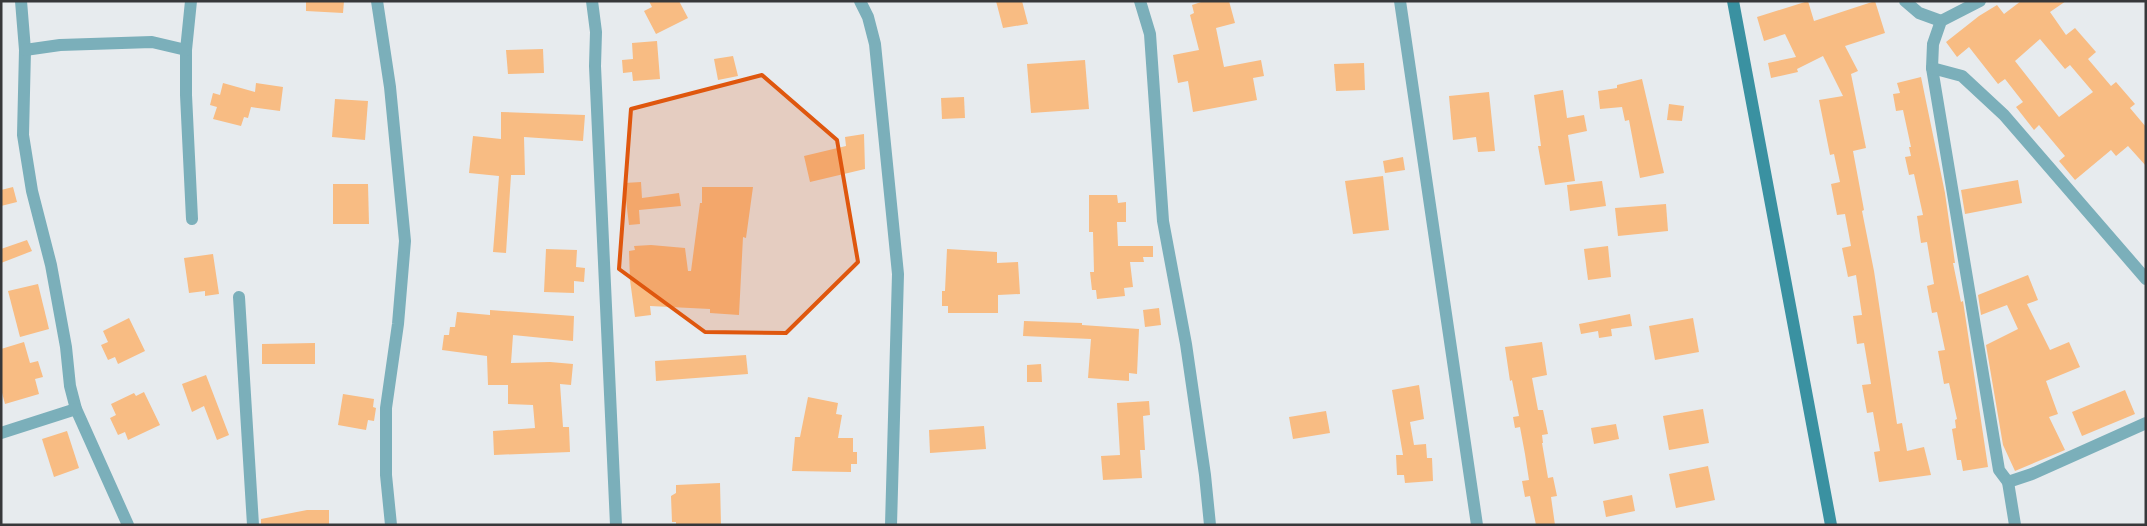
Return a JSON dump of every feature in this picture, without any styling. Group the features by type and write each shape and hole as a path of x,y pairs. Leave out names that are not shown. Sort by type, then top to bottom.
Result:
{"street":[{"path":"21,1 26,50 22,135 32,191 51,265 76,409 128,525"},
{"path":"191,1 186,50 192,219"},
{"path":"377,1 390,87 405,241 398,324 386,408 386,475 391,525"},
{"path":"592,1 596,32 595,66 616,525"},
{"path":"860,1 868,17 874,44 898,274 891,525"},
{"path":"1140,1 1150,34 1163,221 1186,344 1205,475 1210,525"},
{"path":"1400,1 1477,525"},
{"path":"1733,1 1831,525"},
{"path":"1905,1 1919,13 1941,21"},
{"path":"1980,1 1941,21 1933,44 1932,68 1999,470 2008,482 2015,525"},
{"path":"26,50 60,45 152,42 186,50"},
{"path":"1932,68 1962,76 2004,115 2146,279"},
{"path":"239,297 253,525"},
{"path":"1,433 76,409"},
{"path":"2008,482 2059,463 2146,423"}],"highlighted area":[{"path":"762,75 837,140 858,262 786,333 705,332 619,269 631,109"}],"building":[{"path":"306,1 344,1 343,13 306,11"},
{"path":"649,1 679,1 688,18 656,34 644,11 652,7"},
{"path":"996,1 1022,1 1028,24 1003,28"},
{"path":"1204,1 1229,1 1235,23 1216,28 1224,67 1261,60 1264,76 1253,78 1257,100 1193,112 1188,81 1178,83 1173,55 1199,50 1190,15 1194,13 1192,5"},
{"path":"1808,1 1814,21 1875,1 1885,33 1845,46 1858,71 1851,74 1866,148 1853,151 1874,271 1897,424 1902,423 1907,451 1924,447 1931,475 1879,482 1874,452 1880,451 1873,412 1867,413 1862,385 1871,384 1864,343 1857,344 1853,316 1862,315 1856,275 1848,277 1842,248 1851,246 1845,214 1837,215 1831,184 1840,182 1834,154 1830,155 1819,100 1843,96 1823,56 1797,69 1798,72 1771,78 1768,63 1796,57 1785,34 1764,41 1757,17"},
{"path":"2021,1 2066,1 2050,12 2066,35 2075,28 2096,52 2088,59 2111,86 2116,82 2135,104 2130,108 2146,127 2146,166 2128,146 2116,156 2111,150 2075,180 2059,161 2065,156 2039,125 2034,130 2016,107 2023,102 2005,79 1998,84 1969,47 1957,57 1946,42 1979,16 1997,5 2004,14","holes":["2040,39 2065,69 2070,65 2093,92 2059,117 2015,61"]},
{"path":"657,41 660,79 633,81 632,72 623,73 622,60 633,59 632,43"},
{"path":"543,49 544,73 508,74 506,50"},
{"path":"733,56 738,76 718,80 714,59"},
{"path":"1085,60 1089,109 1031,113 1027,64"},
{"path":"1364,63 1365,90 1336,91 1334,64"},
{"path":"1921,77 1945,193 1955,263 1953,263 1961,302 1963,301 1988,467 1963,471 1961,460 1957,460 1952,429 1956,428 1955,420 1957,419 1949,383 1944,384 1938,351 1945,350 1937,312 1932,313 1927,286 1934,284 1927,242 1921,243 1917,216 1923,215 1914,174 1909,175 1905,157 1911,156 1909,147 1911,147 1903,110 1896,111 1893,94 1900,93 1897,83"},
{"path":"1642,79 1664,173 1640,178 1629,120 1625,121 1622,107 1600,109 1598,91 1617,88 1617,85"},
{"path":"223,83 255,92 256,83 283,87 280,111 251,107 248,118 244,117 241,126 213,119 217,107 210,105 213,93 220,95"},
{"path":"1563,90 1567,118 1584,115 1587,131 1568,135 1575,181 1545,185 1538,146 1541,146 1534,95"},
{"path":"1489,92 1495,151 1478,152 1476,137 1453,140 1449,96"},
{"path":"964,97 965,118 942,119 941,98"},
{"path":"335,99 368,101 365,140 332,137"},
{"path":"1669,104 1684,106 1682,121 1667,120"},
{"path":"501,112 585,115 583,141 524,137 525,175 511,175 506,253 493,252 499,176 469,173 473,136 501,139"},
{"path":"864,134 865,169 810,182 804,156 846,146 845,137"},
{"path":"1403,157 1405,170 1385,173 1383,161"},
{"path":"1383,176 1389,230 1353,234 1345,181"},
{"path":"2018,180 2022,203 1965,214 1961,190"},
{"path":"1602,181 1606,206 1570,211 1567,185"},
{"path":"641,182 642,198 679,193 681,206 639,210 640,224 629,225 624,183"},
{"path":"333,184 368,184 369,224 333,224"},
{"path":"13,187 17,202 1,206 1,190"},
{"path":"702,187 753,187 746,238 743,237 739,315 710,313 710,309 650,306 651,315 635,317 630,280 629,251 635,250 634,246 651,245 685,248 688,271 691,271 700,203 702,203"},
{"path":"1089,195 1117,195 1118,203 1126,202 1126,222 1117,222 1118,246 1153,246 1153,257 1143,257 1144,262 1130,262 1133,287 1124,288 1125,296 1097,299 1096,290 1092,290 1090,272 1094,272 1093,232 1089,232"},
{"path":"1666,204 1668,231 1618,236 1615,208"},
{"path":"27,240 32,251 1,263 1,249"},
{"path":"1608,246 1611,277 1588,280 1584,249"},
{"path":"546,249 577,250 576,267 585,268 584,282 574,281 574,293 544,292"},
{"path":"947,249 997,252 997,263 1018,262 1020,294 998,295 998,313 948,313 948,306 942,306 942,291 945,291"},
{"path":"213,254 219,294 205,296 205,291 189,293 184,258"},
{"path":"2028,275 2038,300 2027,304 2050,350 2069,342 2080,367 2046,381 2058,414 2049,417 2065,450 2015,471 2003,445 1986,345 2018,329 2007,305 1981,315 1978,295"},
{"path":"38,284 49,329 20,337 8,291"},
{"path":"1159,308 1161,325 1145,327 1143,310"},
{"path":"490,310 574,316 573,341 513,335 511,363 550,362 573,364 571,385 560,384 563,427 569,427 570,452 494,455 493,431 535,428 533,405 508,404 508,385 488,385 487,356 442,350 444,335 449,335 450,327 455,327 457,312 490,315"},
{"path":"1630,314 1632,326 1611,329 1612,336 1599,338 1598,331 1581,334 1579,324"},
{"path":"129,318 145,351 118,364 115,357 108,360 101,345 108,342 103,331"},
{"path":"1693,318 1699,352 1655,360 1649,326"},
{"path":"1024,321 1082,323 1082,325 1139,329 1137,374 1129,373 1129,381 1088,378 1091,339 1023,336"},
{"path":"24,342 30,363 38,361 43,377 35,379 39,394 5,404 1,389 1,349"},
{"path":"1542,342 1547,375 1532,378 1538,410 1543,410 1548,434 1542,435 1542,443 1548,478 1553,477 1557,496 1551,497 1555,525 1536,525 1530,496 1525,497 1522,481 1529,480 1520,427 1515,428 1513,417 1519,416 1512,380 1510,381 1505,347"},
{"path":"315,343 315,364 262,364 262,344"},
{"path":"746,355 748,374 656,381 655,361"},
{"path":"1041,364 1042,382 1027,382 1027,365"},
{"path":"206,375 229,435 217,440 204,406 192,412 182,384"},
{"path":"1419,385 1424,419 1410,422 1414,445 1426,444 1427,458 1432,458 1433,481 1405,483 1404,475 1397,475 1396,455 1403,455 1392,390"},
{"path":"2125,390 2135,414 2082,436 2072,412"},
{"path":"144,392 160,425 128,440 125,432 118,435 110,418 116,415 111,404 134,393 136,396"},
{"path":"343,394 374,399 373,407 376,408 374,421 368,420 366,430 338,425"},
{"path":"808,397 838,403 836,414 842,415 838,438 853,438 853,452 857,452 857,464 851,464 851,472 792,471 795,437 800,437"},
{"path":"1149,401 1150,415 1143,416 1145,450 1140,450 1142,478 1103,480 1101,456 1120,455 1117,403"},
{"path":"1703,409 1709,443 1669,450 1663,416"},
{"path":"1326,411 1330,433 1293,439 1289,417"},
{"path":"1616,424 1619,439 1594,444 1591,428"},
{"path":"984,426 986,449 930,453 929,430"},
{"path":"67,431 79,468 54,477 42,439"},
{"path":"1708,466 1715,500 1676,508 1669,474"},
{"path":"720,483 721,525 676,525 676,522 672,522 671,496 676,493 676,485"},
{"path":"1632,495 1635,511 1606,517 1603,501"},
{"path":"307,510 329,510 329,525 261,525 261,519"}]}
